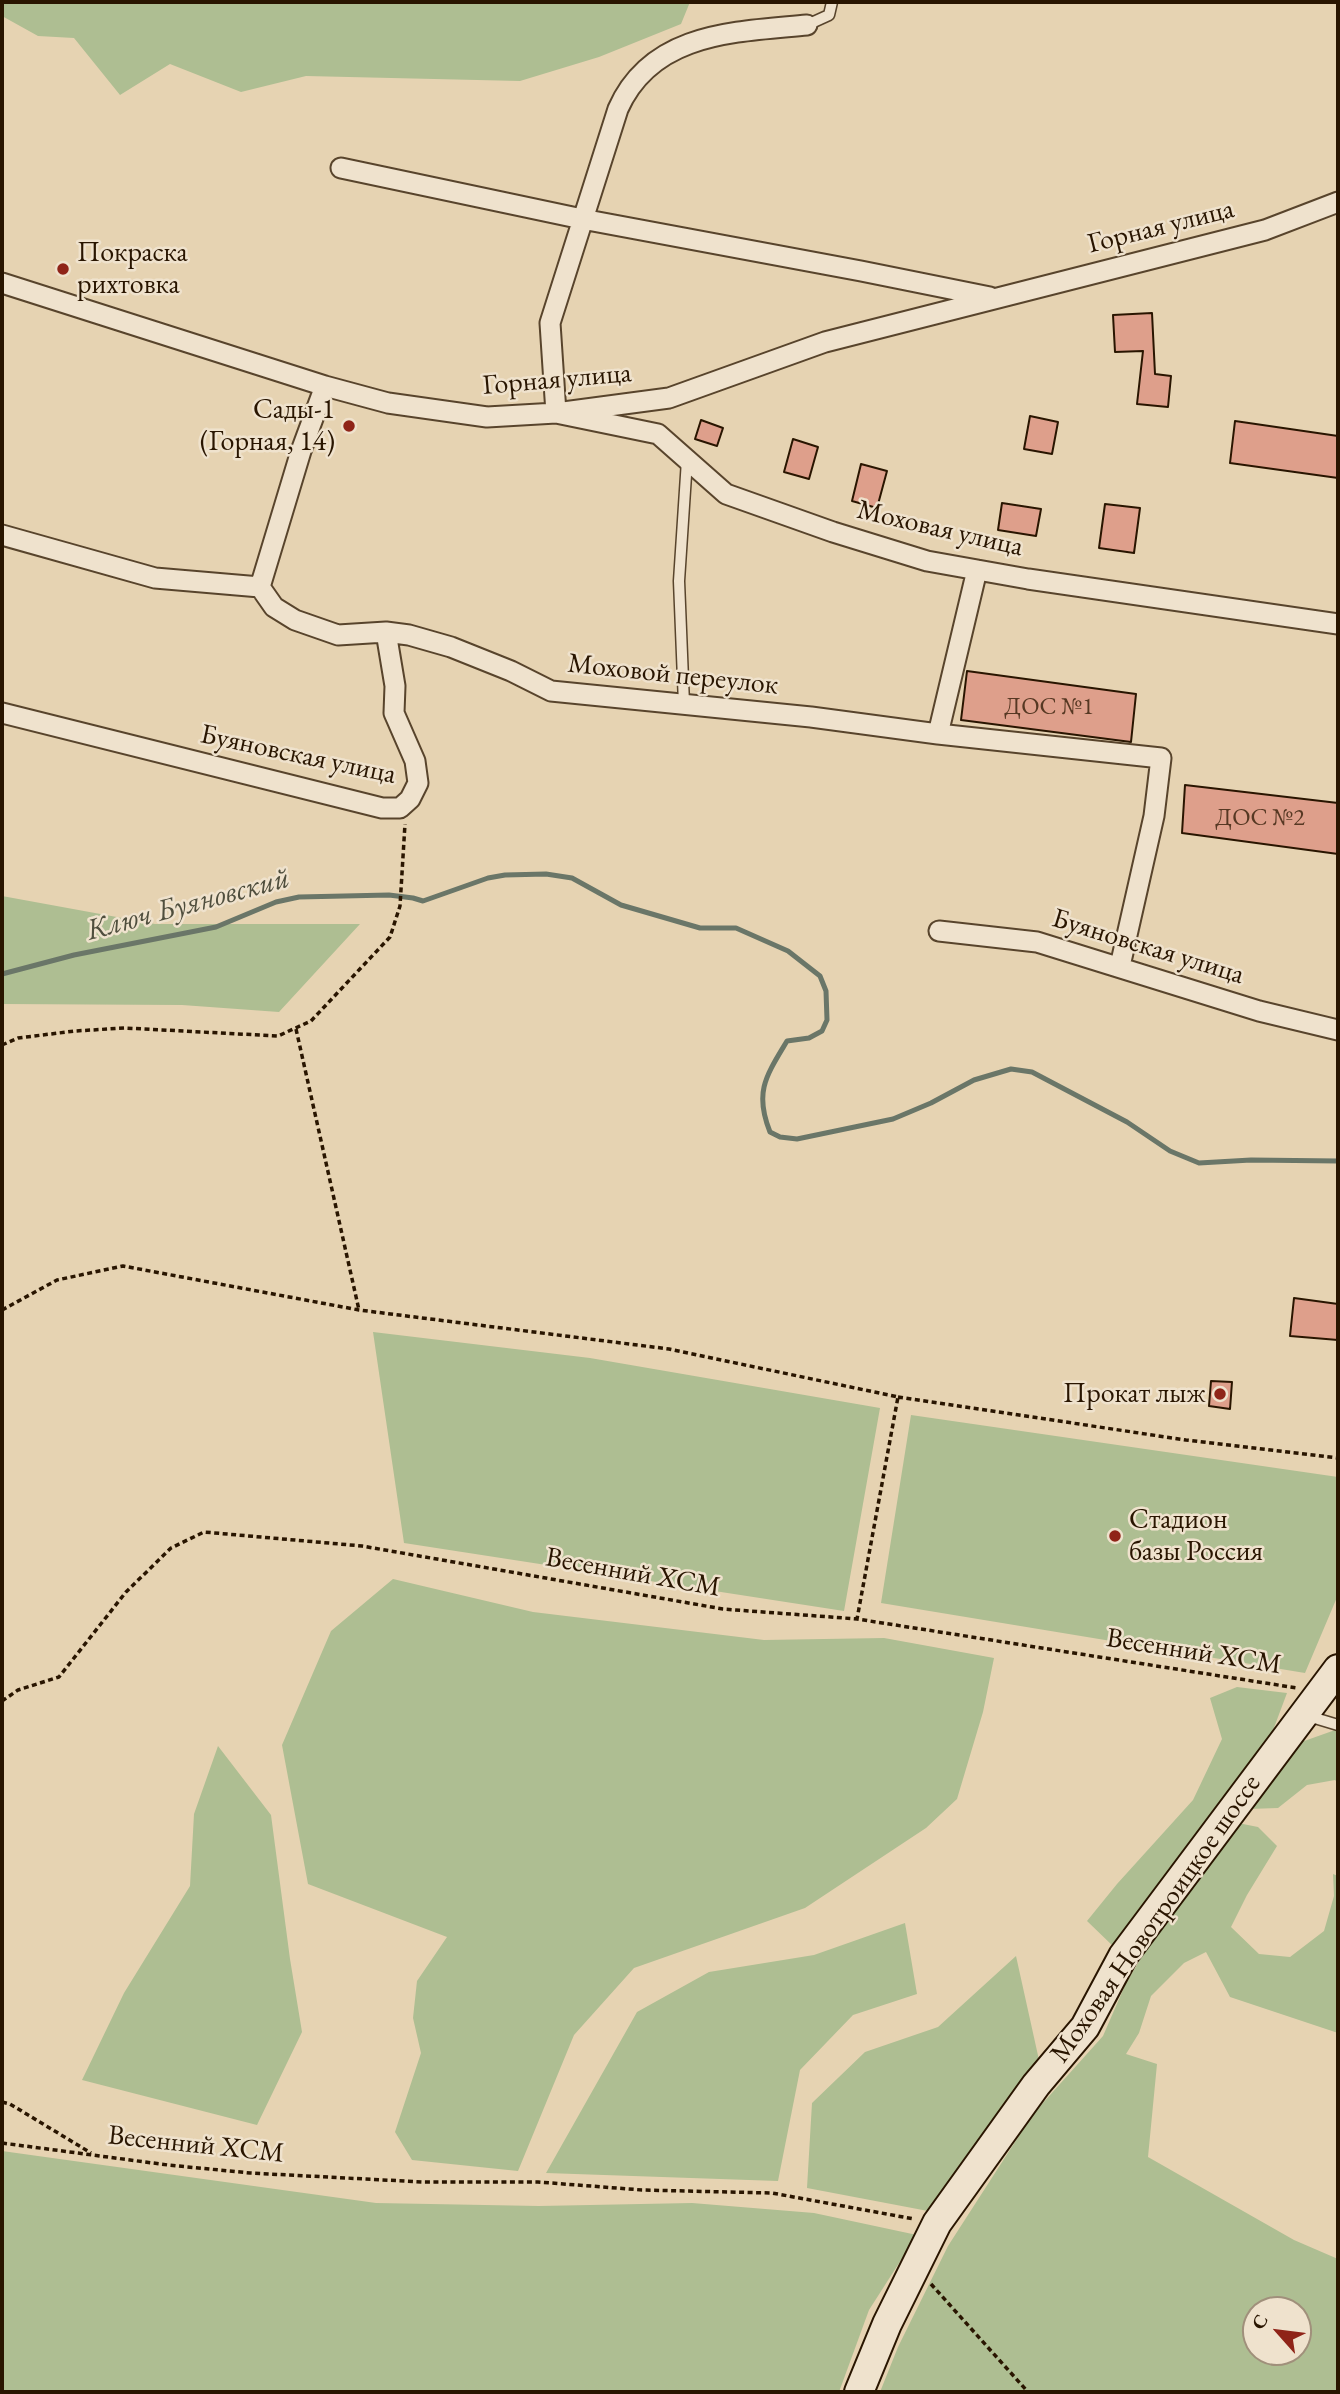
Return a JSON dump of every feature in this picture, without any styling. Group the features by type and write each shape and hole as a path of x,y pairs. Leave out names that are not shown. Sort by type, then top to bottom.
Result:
{"main road":[{"name":"Моховая Новотроицкое шоссе","path":"859,2392 887,2324 937,2223 1036,2085 1084,2027 1123,1956 1331,1681"}],"street":[{"path":"556,413 550,323 618,108 626,91 656,60 696,39 807,25"},
{"name":"Горная улица","path":"341,168 582,219 995,298"},
{"name":"Горная улица","path":"2,283 325,386 388,403 486,417 556,413 669,398 825,342 1265,230 1338,202"},
{"path":"2,535 155,578 260,587 301,451 325,386"},
{"name":"Моховая улица","path":"556,413 658,434 726,494 927,561 1338,624"},
{"path":"937,734 977,570"},
{"name":"Моховой переулок","path":"260,587 274,607 295,620 338,635 386,632 408,635 451,647 511,671 551,691 1161,758 1154,816 1120,966"},
{"name":"Буяновская улица","path":"2,713 382,808 400,808 418,783 415,761 394,713 395,686 386,632"},
{"name":"Буяновская улица","path":"939,931 1037,942 1259,1011 1338,1030"}],"lane":[{"path":"807,25 829,15 832,2"},
{"path":"684,704 679,582 687,460"},
{"path":"1304,1714 1338,1725"}],"path":[{"path":"2,1045 18,1038 125,1028 278,1036 311,1021 390,937 400,906 405,804"},
{"path":"295,1028 359,1310"},
{"path":"2,1310 57,1280 123,1266 359,1310 669,1349 898,1397 1186,1440 1338,1458"},
{"path":"858,1619 898,1397"},
{"name":"Весенний ХСМ","path":"2,1701 18,1690 60,1677 126,1592 172,1548 204,1532 362,1546 723,1609 858,1619 1331,1681"},
{"name":"Весенний ХСМ","path":"2,2102 10,2104 94,2154 168,2165 250,2173 423,2182 538,2182 642,2190 772,2193 937,2223"},
{"path":"2,2143 94,2154"},
{"path":"915,2266 1028,2392"}],"green space":[{"path":"2,2 690,2 681,24 599,57 520,81 306,76 241,92 170,64 120,95 74,38 38,36 2,16"},
{"path":"2,896 155,924 360,924 279,1012 182,1005 2,1004"},
{"path":"373,1332 590,1358 880,1408 844,1611 404,1543"},
{"name":"Стадион базы Россия","path":"911,1415 1338,1477 1338,1595 1305,1673 881,1603"},
{"path":"393,1579 533,1612 764,1640 884,1638 994,1658 983,1712 957,1799 926,1828 805,1908 634,1968 574,2035 518,2171 412,2160 395,2132 421,2053 413,2018 417,1981 447,1937 308,1884 282,1745 331,1631"},
{"path":"1237,1687 1287,1693 1266,1749 1115,1948 1087,1921 1193,1800 1222,1739 1210,1698"},
{"path":"1338,1729 1338,1783 1335,1780 1307,1785 1278,1808 1249,1809 1293,1745"},
{"path":"218,1746 271,1815 302,2032 257,2125 82,2080 124,1993 190,1886 194,1814"},
{"path":"1233,1822 1258,1827 1277,1846 1231,1927 1259,1954 1290,1957 1324,1931 1334,1896 1333,1874 1338,1876 1338,2033 1230,1997 1206,1952 1184,1963 1151,1996 1139,2033 1126,2054 1157,2064 1148,2157 1294,2240 1338,2259 1338,2392 880,2392 898,2347 948,2246 1033,2114 1103,2036 1126,1983 1169,1912"},
{"path":"905,1923 917,1994 853,2015 800,2070 778,2181 546,2173 637,2012 709,1972 814,1955"},
{"path":"1016,1956 1039,2060 928,2211 807,2188 812,2103 865,2052 938,2027"},
{"path":"2,2151 376,2203 539,2206 692,2203 814,2213 917,2235 869,2310 839,2392 2,2392"}],"building":[{"path":"1152,313 1155,374 1171,376 1168,407 1137,404 1143,351 1115,352 1113,315"},
{"path":"1030,416 1058,422 1052,454 1024,449"},
{"path":"701,420 723,428 717,446 695,439"},
{"path":"1235,421 1338,436 1338,478 1230,463"},
{"path":"793,439 818,447 809,479 784,472"},
{"path":"861,464 887,471 877,508 852,501"},
{"path":"1002,503 1041,509 1036,536 998,530"},
{"path":"1105,504 1140,508 1134,553 1099,548"},
{"path":"967,671 1136,694 1131,742 961,720"},
{"path":"1185,785 1338,803 1338,854 1182,833"},
{"path":"1294,1298 1338,1304 1338,1340 1290,1336"},
{"name":"Прокат лыж","path":"1211,1381 1232,1382 1230,1409 1209,1406"}],"waterway":[{"name":"Ключ Буяновский","path":"2,974 74,955 216,927 276,902 299,897 389,895 423,901 488,878 546,874 572,878 621,905 700,928 736,928 788,951 820,976 826,991 827,1020 822,1031 809,1038 787,1041 773,1064 765,1085 765,1118 770,1132 780,1137 797,1139 893,1119 974,1080 1011,1069 1032,1072 1127,1122 1170,1151 1199,1163 1251,1160 1338,1161"}],"place":[{"name":"Покраска рихтовка","path":"63,269"},
{"name":"Сады-1 (Горная, 14)","path":"349,426"},
{"name":"Прокат лыж","path":"1220,1394"},
{"name":"Стадион базы Россия","path":"1115,1536"}]}
